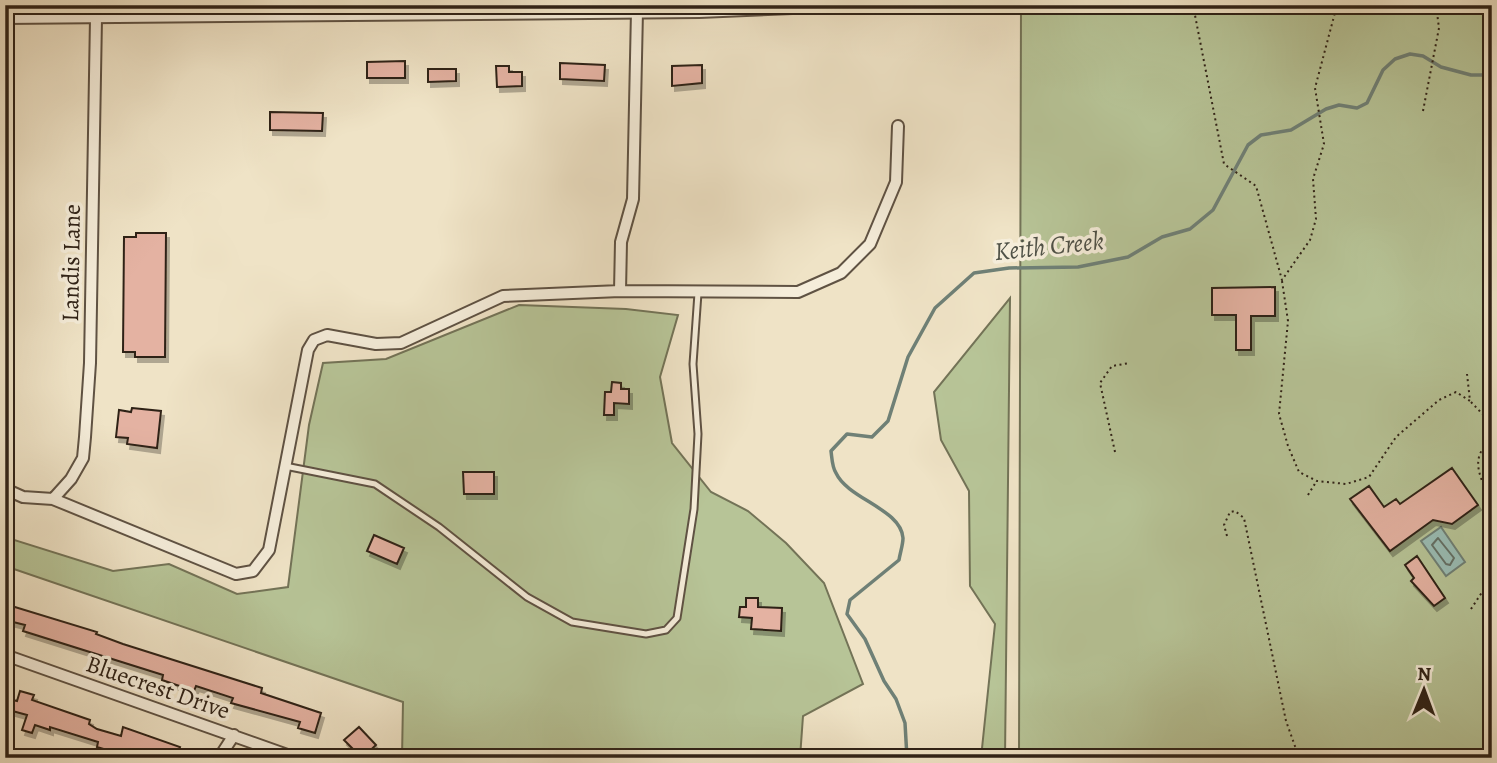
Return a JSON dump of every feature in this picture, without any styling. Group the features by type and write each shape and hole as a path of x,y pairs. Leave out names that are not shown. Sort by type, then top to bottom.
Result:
{"street":[{"path":"5,18 96,18 428,8 637,11 841,5"},
{"path":"620,290 621,242 633,199 637,11"},
{"name":"Landis Lane","path":"53,499 71,479 83,458 85,438 90,363 96,18"},
{"path":"5,489 23,497 53,499 236,574 253,571 269,550 308,350 314,340 327,335 376,344 401,342 503,296 620,290 698,293 798,292 841,273 870,244 895,183 898,126"},
{"name":"Bluecrest Drive","path":"5,655 296,758"},
{"path":"219,758 234,735"}],"lane":[{"path":"285,466 374,484 439,527 547,611 572,622 646,634 666,630 677,618 694,509 698,434 693,364 698,293"}],"path":[{"path":"1193,5 1224,164 1256,186 1282,280 1288,321 1279,423 1299,472 1317,481 1346,484 1369,477 1388,444 1439,400 1456,392 1470,401"},
{"path":"1282,280 1310,240 1316,219 1313,179 1324,144 1323,122 1316,103 1318,69 1337,5"},
{"path":"1423,111 1439,28 1436,5"},
{"path":"1115,452 1100,383 1112,366 1130,363"},
{"path":"1467,374 1470,401 1476,411 1492,424"},
{"path":"1492,439 1477,456 1476,471 1492,506"},
{"path":"1308,495 1317,481"},
{"path":"1227,536 1226,519 1230,512 1235,511 1244,518 1286,721 1296,749"},
{"path":"1471,609 1492,577"}],"green space":[{"path":"1021,5 1492,5 1492,758 1019,758"},
{"path":"1010,298 1005,758 981,758 995,624 970,586 969,491 941,440 934,392"},
{"path":"519,305 626,309 678,315 660,377 672,443 711,492 748,511 786,543 824,583 863,684 803,716 800,758 402,758 403,702 5,566 5,537 113,571 169,564 237,594 288,587 309,425 323,363 386,359"}],"water":[{"path":"1441,527 1465,562 1446,576 1421,541"}],"building":[{"path":"405,61 405,78 367,78 367,62"},
{"path":"560,63 605,65 604,81 560,79"},
{"path":"702,65 702,83 672,86 672,66"},
{"path":"496,66 509,66 509,72 522,72 522,86 497,87"},
{"path":"428,69 456,69 456,81 428,82"},
{"path":"270,112 323,113 322,131 270,130"},
{"path":"136,233 166,233 165,357 135,357 135,352 123,352 124,237 136,237"},
{"path":"1275,287 1275,316 1251,316 1251,350 1236,350 1236,315 1212,315 1212,288"},
{"path":"612,382 621,383 621,389 629,389 629,404 614,403 614,415 604,415 605,392 611,392"},
{"path":"132,408 161,411 157,448 127,444 128,438 116,437 119,410 131,412"},
{"path":"1452,468 1478,505 1452,524 1433,520 1390,551 1350,499 1369,486 1384,507 1396,499 1400,504"},
{"path":"463,472 494,472 494,494 464,494"},
{"path":"374,535 404,548 397,564 367,551"},
{"path":"1417,556 1445,598 1434,606 1411,581 1414,578 1405,565"},
{"path":"746,598 758,598 758,607 782,608 781,631 751,629 752,618 739,617 740,607 746,607"},
{"path":"5,604 262,688 261,693 321,713 315,733 298,728 300,722 231,703 233,698 196,686 194,691 162,680 163,675 23,631 25,625 5,620"},
{"path":"20,691 34,695 32,700 90,720 89,724 97,729 121,736 123,727 180,747 176,758 133,758 97,747 98,742 50,727 50,730 35,725 32,733 22,730 27,715 5,709 5,698 17,701"},
{"path":"359,727 376,745 362,758 344,740"}],"waterway":[{"name":"Keith Creek","path":"907,758 905,723 896,699 884,681 865,639 847,614 850,600 899,560 903,538 893,519 842,482 834,468 831,451 847,434 872,437 888,421 908,357 935,308 974,273 1009,268 1078,267 1128,257 1162,237 1190,229 1213,210 1248,145 1261,135 1291,130 1326,109 1339,105 1357,108 1367,103 1383,70 1395,59 1410,54 1423,56 1441,67 1471,75 1492,75"}]}
